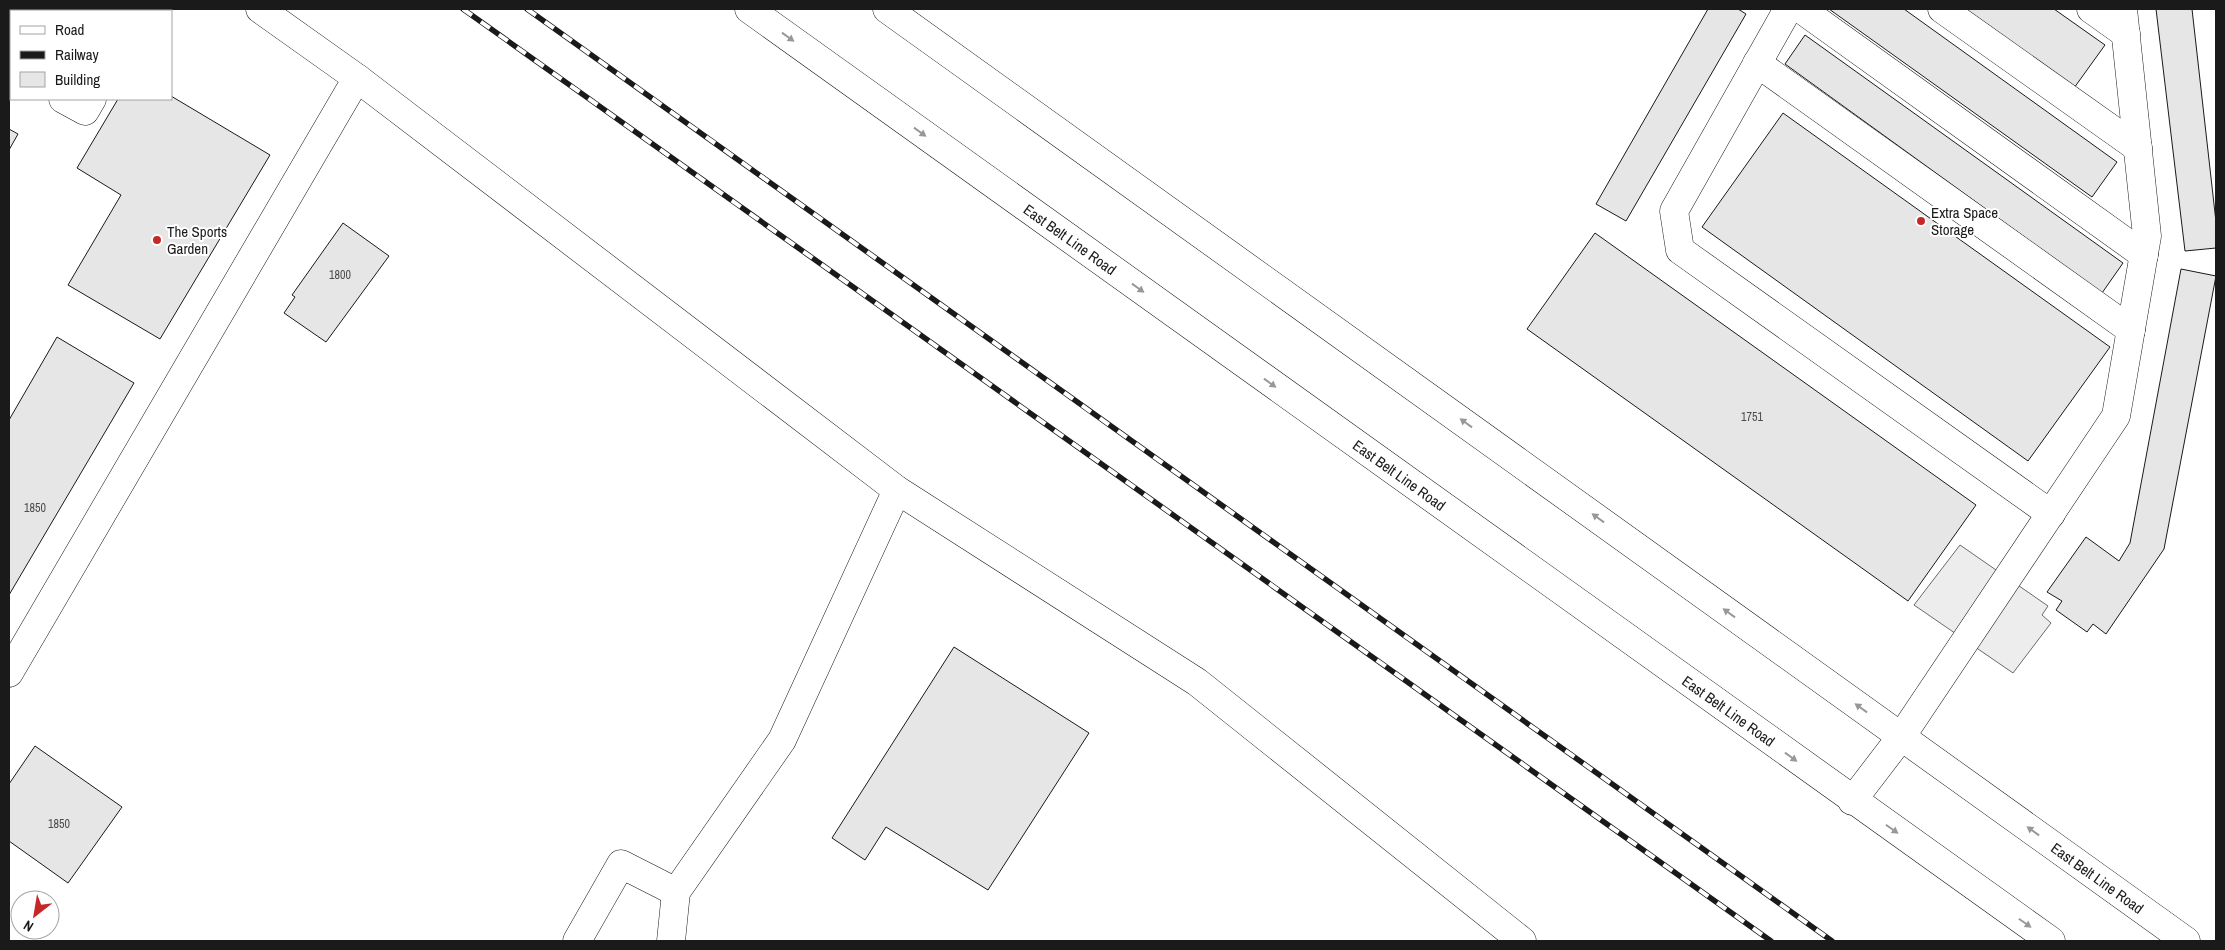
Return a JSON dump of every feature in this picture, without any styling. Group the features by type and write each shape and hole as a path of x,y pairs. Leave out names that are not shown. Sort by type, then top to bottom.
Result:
{"main road":[{"path":"260,9 357,78 897,490 1198,682 1522,941"},
{"name":"East Belt Line Road","path":"749,9 1852,801 2051,941"},
{"name":"East Belt Line Road","path":"887,9 2186,941"},
{"path":"1788,9 1674,210 1680,250 2051,514"},
{"path":"1801,9 2144,254"},
{"path":"1942,9 2138,148"},
{"path":"1852,801 1901,736 2116,416 2147,236 2125,21 2090,9"},
{"path":"1757,63 2131,330"},
{"path":"9,673 357,78"},
{"path":"65,100 84,111 91,100"},
{"path":"671,941 676,892 782,740 897,490"},
{"path":"577,941 621,864 676,892"}],"shaded area":[{"path":"1960,545 2048,606 2042,615 2051,623 2013,673 1914,605"}],"building":[{"path":"1708,9 1738,9 1746,14 1626,221 1596,204"},
{"path":"1829,9 1904,9 2117,162 2092,197"},
{"path":"1964,9 2054,9 2105,45 2074,88"},
{"path":"2156,9 2192,9 2216,222 2216,248 2185,251"},
{"path":"1805,35 2123,263 2102,293 1785,64"},
{"name":"The Sports Garden","path":"172,97 270,155 160,339 68,285 121,195 77,168 117,100 172,100"},
{"path":"1783,113 2110,347 2028,461 1702,227"},
{"path":"9,129 18,134 9,150"},
{"path":"343,223 389,256 326,342 284,313 295,297 292,295"},
{"path":"1595,233 1976,505 1908,601 1527,329"},
{"path":"2181,269 2216,276 2164,549 2106,634 2093,624 2087,632 2056,610 2062,601 2047,592 2086,537 2119,561 2130,543"},
{"path":"57,337 134,383 9,595 9,420"},
{"path":"954,647 1089,733 988,890 886,827 865,860 832,838"},
{"path":"35,746 122,807 68,883 9,841 9,784"}],"railway":[{"path":"463,9 1771,941"},
{"path":"527,9 1832,941"}],"place":[{"name":"Extra Space Storage","path":"1921,221"},
{"name":"The Sports Garden","path":"157,240"}]}
